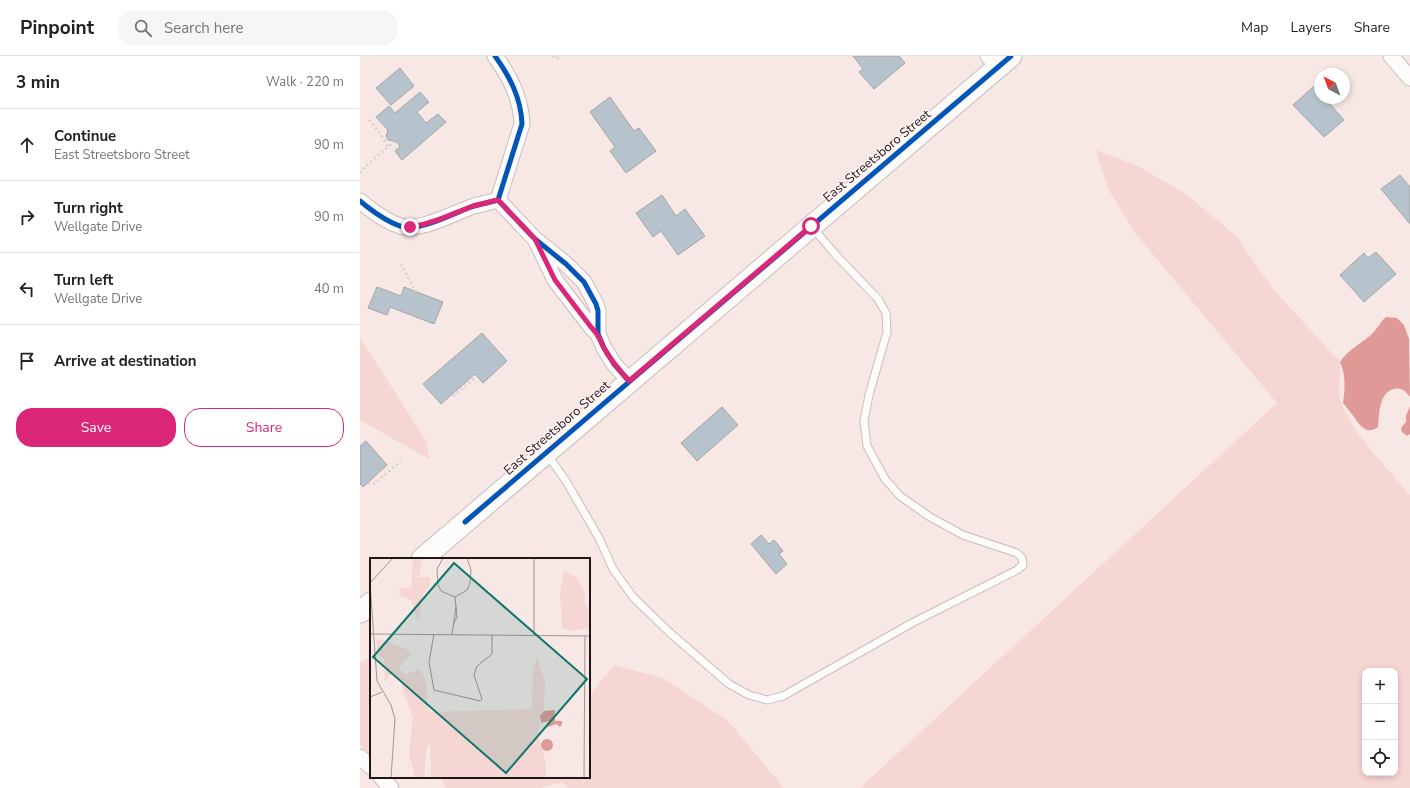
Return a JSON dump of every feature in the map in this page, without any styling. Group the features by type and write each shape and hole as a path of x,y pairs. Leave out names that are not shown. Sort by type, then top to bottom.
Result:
{"main road":[{"name":"East Streetsboro Street","path":"423,558 811,226 999,60"},
{"path":"360,612 370,604"}],"street":[{"path":"495,56 511,80 518,96 522,113 520,134 498,200"},
{"path":"1391,56 1410,78"},
{"path":"360,201 374,212 391,222 401,226 410,227 432,222 474,206 498,200"},
{"path":"498,200 535,239 566,264 584,282 596,304 598,311 598,334"},
{"path":"535,239 555,280 598,334 604,348 614,364 629,381"},
{"path":"360,757 370,766"},
{"path":"382,778 391,788"}],"lane":[{"path":"546,453 566,481 599,538 613,569 633,597 669,632 729,684 749,695 767,700 783,696 912,622 1017,570 1023,565 1022,558 1017,553 963,535 930,517 900,496 885,479 868,446 864,421 869,394 887,332 886,313 878,299 811,226"}],"path":[{"path":"553,56 556,59 559,56"},
{"path":"368,120 380,134 388,147"},
{"path":"360,173 395,141"},
{"path":"401,264 416,292"},
{"path":"453,396 477,376"},
{"path":"368,483 372,484 401,461"}],"shaded area":[{"path":"1096,150 1136,165 1186,194 1236,236 1273,289 1340,362 1340,398 1346,414 1371,450 1410,495 1410,788 860,788 1277,403 1136,234 1108,189"},
{"path":"1386,317 1397,318 1404,325 1409,339 1410,397 1402,389 1394,389 1389,391 1385,395 1381,405 1378,427 1373,430 1369,430 1365,429 1359,424 1343,403 1344,382 1340,362 1347,353 1370,336"},
{"path":"360,338 427,442 429,459 360,420"},
{"path":"1410,406 1410,434 1407,436 1402,432 1401,428 1406,422 1406,416"},
{"path":"370,658 370,754 360,745 360,663"},
{"path":"614,665 663,678 728,721 784,788 569,788 562,782 540,788 446,788 441,778 590,778 590,695"}],"building":[{"path":"853,56 899,56 905,63 874,89 859,72 863,69"},
{"path":"400,68 414,86 391,105 376,88"},
{"path":"1314,86 1314,104 1330,104 1344,120 1324,137 1293,105"},
{"path":"420,92 429,102 417,112 426,123 438,114 446,122 402,160 395,151 400,146 395,141 388,140 386,136 388,130 376,117 389,106 395,113"},
{"path":"610,97 634,131 639,128 656,151 626,173 610,151 615,147 590,112"},
{"path":"1400,175 1410,187 1410,224 1381,189"},
{"path":"662,195 676,216 685,209 705,236 678,255 661,231 653,237 636,213"},
{"path":"1376,252 1396,274 1364,302 1340,275 1364,253 1368,258"},
{"path":"377,287 401,296 404,287 443,302 434,324 390,307 387,315 368,308"},
{"path":"482,333 507,361 483,383 475,374 441,404 423,384"},
{"path":"722,407 738,425 697,461 681,443"},
{"path":"366,441 387,465 363,487 361,484 360,485 360,446"},
{"path":"761,535 769,544 774,540 783,551 779,554 787,564 776,574 751,544"}],"cycle path":[{"path":"360,201 384,219 400,226 408,227 427,224 474,206 498,200 522,124 514,88 495,56"},
{"path":"465,522 1011,56"},
{"path":"498,200 535,239 566,264 584,282 596,304 598,311 598,334 604,348 614,364 629,381"}],"route":[{"path":"410,227 438,220 474,206 498,200 535,239 555,280 598,334 604,348 614,364 629,381 811,226"}]}
